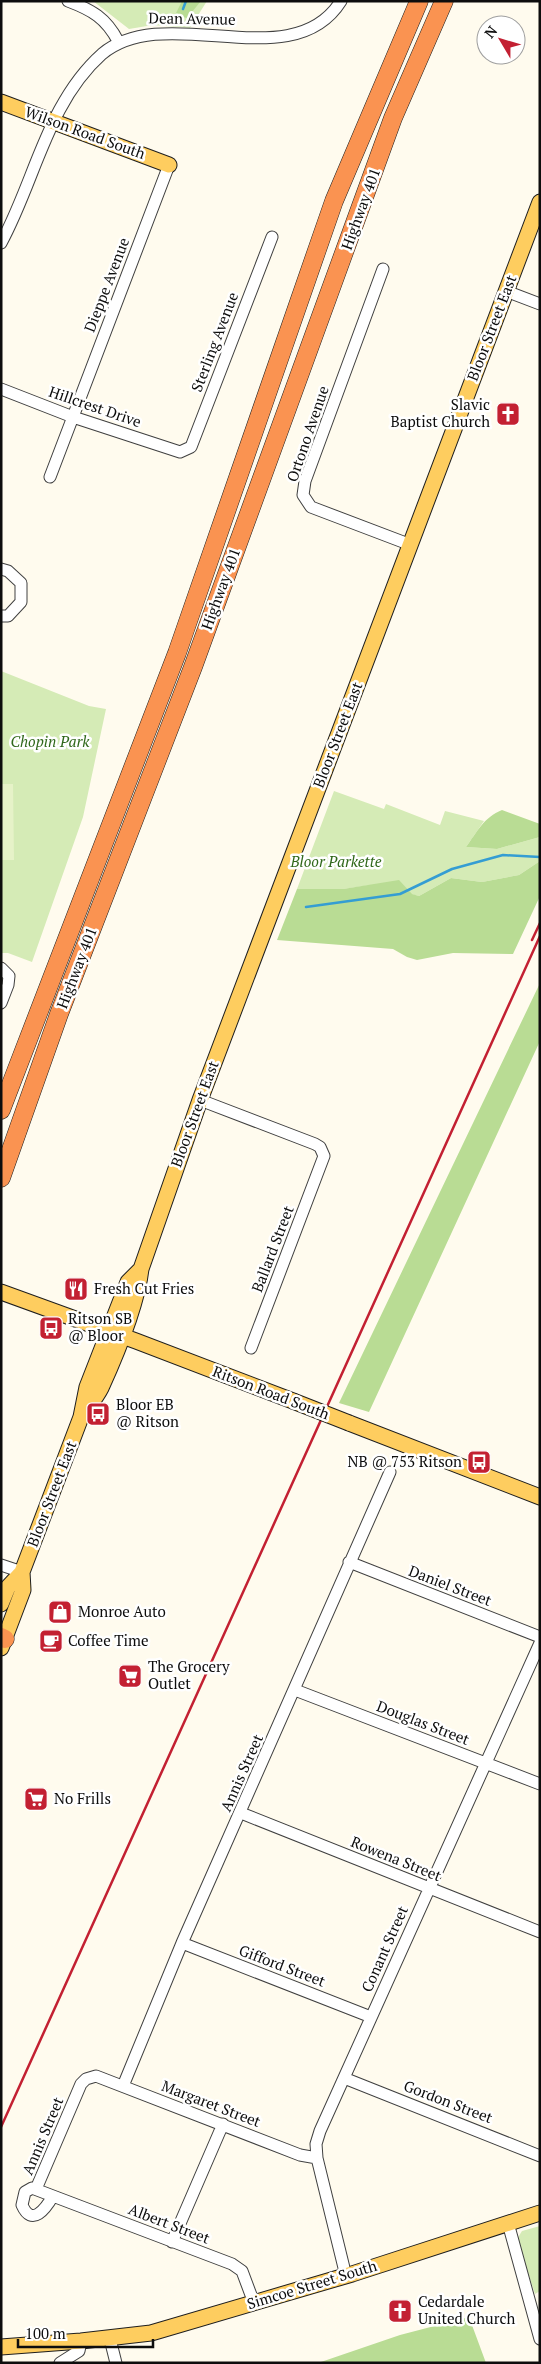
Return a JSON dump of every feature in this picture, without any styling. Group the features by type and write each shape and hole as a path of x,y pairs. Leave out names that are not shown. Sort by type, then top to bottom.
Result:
{"highway":[{"name":"Highway 401","path":"1,1110 177,653 334,201 419,1"},
{"name":"Highway 401","path":"1,1178 60,1014 193,667 393,118 444,1"},
{"path":"393,118 454,1"}],"main road":[{"name":"Wilson Road South","path":"1,102 169,165"},
{"name":"Bloor Street East","path":"1,1604 8,1587 22,1572 81,1417 87,1387 115,1333 128,1282 141,1269 200,1100 540,202"},
{"name":"Ritson Road South","path":"1,1292 115,1333 540,1497"},
{"name":"Bloor Street East","path":"2,1641 23,1590 22,1572"},
{"name":"Simcoe Street South","path":"1,2347 151,2333 346,2276 540,2213"}],"street":[{"path":"68,1 91,10 104,19 118,41"},
{"name":"Dean Avenue","path":"1,243 63,103 92,64 118,41 139,34 163,31 280,37 319,25 341,1"},
{"name":"Dieppe Avenue","path":"50,477 169,165"},
{"name":"Sterling Avenue","path":"180,452 191,447 272,237"},
{"name":"Ortono Avenue","path":"383,269 305,481 303,494 311,507 411,545"},
{"path":"506,291 540,304"},
{"name":"Hillcrest Drive","path":"1,389 73,417 180,452"},
{"path":"1,569 8,571 21,583 21,602 8,616 1,616"},
{"path":"1,1003 8,985 9,976 2,968"},
{"name":"Ballard Street","path":"200,1100 315,1144 323,1151 324,1161 251,1348"},
{"name":"Annis Street","path":"123,2086 182,1943 242,1812 349,1562 390,1472"},
{"name":"Daniel Street","path":"349,1562 540,1637"},
{"path":"1,1565 22,1572"},
{"name":"Conant Street","path":"346,2276 316,2158 316,2144 320,2131 540,1643"},
{"name":"Douglas Street","path":"295,1690 540,1784"},
{"name":"Rowena Street","path":"242,1812 540,1932"},
{"name":"Gifford Street","path":"182,1943 371,2017"},
{"name":"Annis Street","path":"36,2189 81,2084 86,2078 96,2076"},
{"name":"Margaret Street","path":"96,2076 300,2155 316,2158"},
{"name":"Gordon Street","path":"344,2078 540,2156"},
{"path":"172,2242 223,2124"},
{"path":"36,2189 28,2190 21,2200 23,2209 30,2214 43,2212 53,2196"},
{"name":"Albert Street","path":"36,2189 232,2264 242,2271 254,2303"},
{"path":"508,2223 540,2339"},
{"path":"110,2338 116,2363"},
{"path":"60,2363 79,2351 81,2341"}],"green space":[{"path":"93,1 207,1 190,28 153,25 129,29"},
{"path":"182,1 201,1 187,18 175,15"},
{"name":"Chopin Park","path":"1,671 89,706 106,709 83,817 32,962 8,953 1,953"},
{"path":"1,784 13,784 14,860 1,860"},
{"name":"Bloor Parkette","path":"334,791 384,809 386,804 440,825 445,811 484,821 466,847 497,849 540,837 540,861 519,875 482,882 451,878 419,896 371,885 343,889 297,889"},
{"path":"502,810 540,824 540,837 497,849 466,847 486,821"},
{"path":"540,861 540,896 513,954 453,953 417,960 393,949 277,940 297,889 343,889 399,880 412,894 419,896 451,878 482,882 519,875"},
{"path":"540,983 540,1041 369,1412 339,1403"},
{"path":"540,2226 540,2291 535,2294 517,2239 522,2231"},
{"path":"469,2317 486,2363 318,2363 400,2335"}],"waterway":[{"path":"183,9 186,1"},
{"path":"306,907 400,894 452,869 503,855 540,857"}],"railway":[{"path":"532,940 540,923"},
{"path":"1,2127 540,936"}],"place":[{"name":"Slavic Baptist Church","path":"508,414"},
{"name":"Fresh Cut Fries","path":"76,1289"},
{"name":"Ritson SB @ Bloor","path":"51,1328"},
{"name":"Bloor EB @ Ritson","path":"98,1414"},
{"name":"NB @ 753 Ritson","path":"479,1462"},
{"name":"Monroe Auto","path":"60,1612"},
{"name":"Coffee Time","path":"51,1641"},
{"name":"The Grocery Outlet","path":"130,1676"},
{"name":"No Frills","path":"36,1799"},
{"name":"Cedardale United Church","path":"400,2311"}]}
